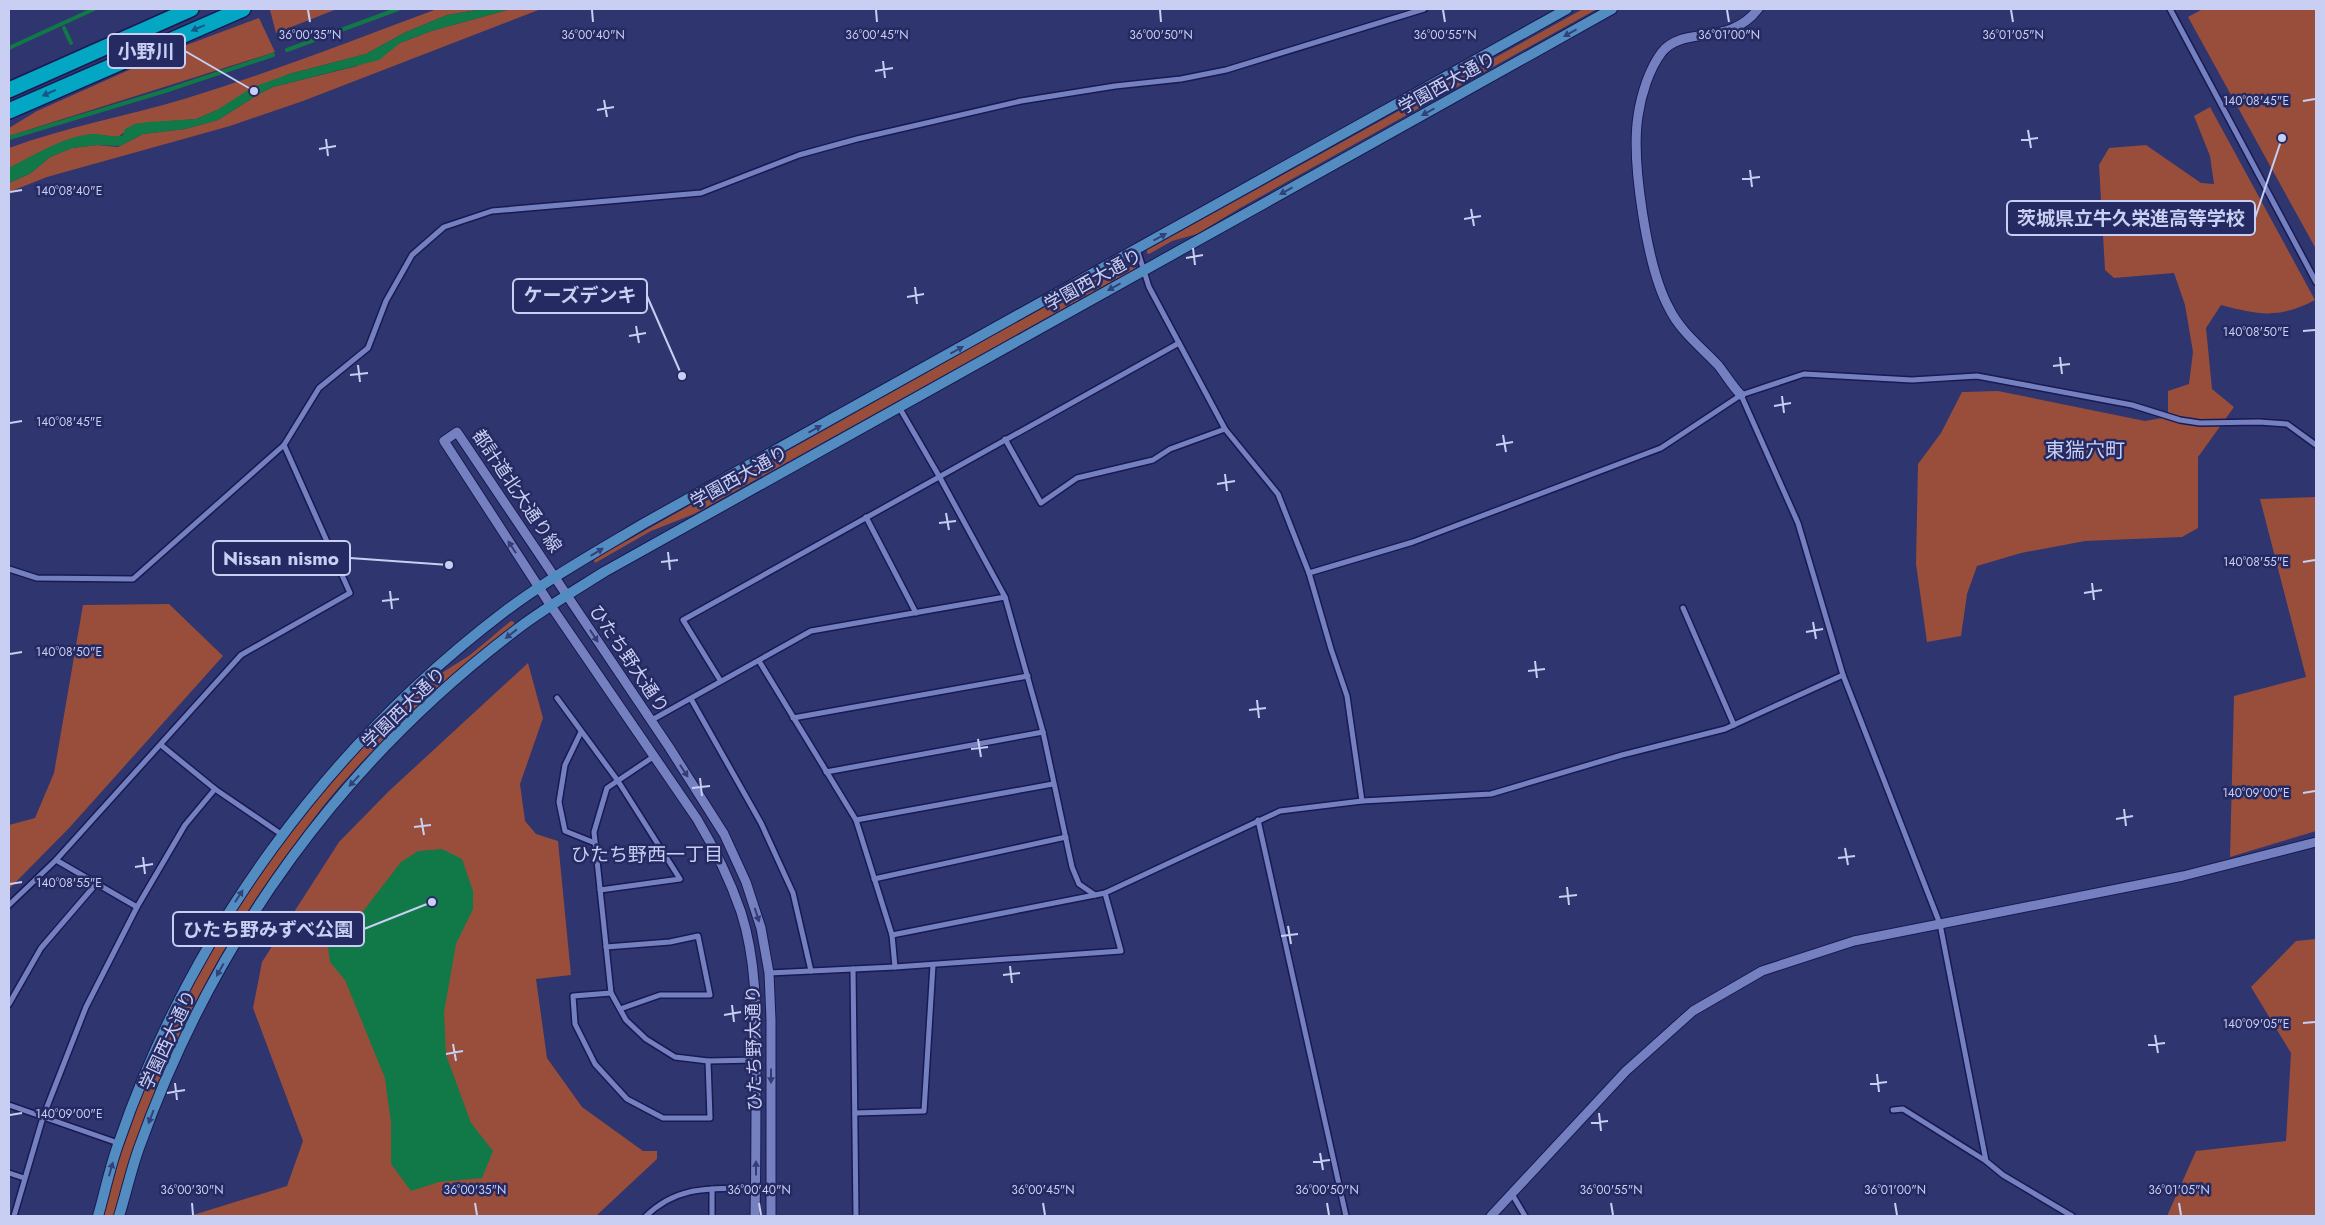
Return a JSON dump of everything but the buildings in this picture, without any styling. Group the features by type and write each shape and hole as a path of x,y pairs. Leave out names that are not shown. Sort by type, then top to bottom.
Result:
{"highway":[{"path":"9,90 192,9"},
{"path":"9,111 243,9"}],"main road":[{"name":"学園西大通り","path":"98,1216 118,1143 170,1018 225,919 281,834 317,791 374,728 417,686 486,626 555,577 642,524 1567,9"},
{"name":"学園西大通り","path":"120,1216 138,1150 157,1100 190,1024 242,929 299,845 334,802 390,742 445,688 504,640 567,595 604,572 1612,9"}],"street":[{"path":"9,569 38,578 133,579 284,445 319,388 368,348 386,301 412,256 444,227 492,211 701,193 799,155 858,139 1021,101 1115,86 1181,79 1226,70 1424,9"},
{"path":"1758,9 1752,17 1732,30 1673,42 1662,52 1653,67 1640,101 1637,118 1640,187 1647,238 1657,280 1669,309 1690,337 1719,366 1741,395 1798,524 1843,675 1940,924 1986,1161"},
{"path":"2170,9 2316,282"},
{"path":"1137,249 1149,287 1224,428 1278,494 1309,573 1347,696 1362,801"},
{"path":"720,680 683,620 1179,343"},
{"path":"1309,573 1413,542 1662,448 1741,395 1804,374 1912,380 1977,376 2132,405 2193,422 2287,424 2316,445"},
{"path":"898,407 940,476 1005,597 1043,732 1053,784 1079,884 1095,895"},
{"path":"1005,439 1041,503 1077,478 1153,460 1170,449 1224,428"},
{"name":"都計道北大通り線","path":"539,588 444,441 457,432 555,577"},
{"path":"9,905 56,860 241,655 350,593 284,445"},
{"path":"866,517 916,613"},
{"name":"ひたち野大通り","path":"555,577 715,820 737,859 761,928 769,973 771,1020 771,1216"},
{"name":"ひたち野大通り","path":"539,588 710,840 722,864 741,913 754,973 756,1060 755,1216"},
{"path":"650,721 691,699 720,680 759,661 811,631 1005,597"},
{"path":"1683,608 1734,725"},
{"path":"759,661 856,820 892,935 895,968"},
{"path":"892,935 1105,892 1280,811 1362,801 1490,794 1622,755 1734,725 1843,675"},
{"path":"793,718 1028,676"},
{"path":"557,698 618,781 680,880 600,890"},
{"path":"691,699 761,823 793,892 810,971"},
{"path":"581,732 565,766 559,802 565,831 595,843"},
{"path":"826,772 1043,732"},
{"path":"161,745 216,789 281,834"},
{"path":"653,757 607,788 594,832 612,993 626,1020 646,1040 675,1057 708,1061 756,1060"},
{"path":"856,820 1053,784"},
{"path":"14,1216 43,1117 86,1007 138,907 185,824 216,789"},
{"path":"1258,820 1346,1216"},
{"path":"874,879 1066,837"},
{"path":"1491,1216 1626,1070 1693,1011 1762,972 1854,941 2183,876 2316,842"},
{"path":"56,860 138,907"},
{"path":"9,1004 40,948 96,884"},
{"path":"769,973 895,968 1121,951 1105,892"},
{"path":"606,947 670,942 698,936 710,995 660,994 620,1009"},
{"path":"855,1113 924,1112 933,964"},
{"path":"854,969 856,1216"},
{"path":"612,993 573,996 575,1024 595,1064 627,1099 663,1118 710,1118 708,1061"},
{"path":"9,1105 118,1143"},
{"path":"1892,1110 1903,1109 1986,1161 2003,1175 2072,1216"},
{"path":"9,1173 24,1178"},
{"path":"646,1216 656,1207 684,1192 756,1188"},
{"path":"712,1189 712,1216"},
{"path":"1512,1194 1525,1216"}],"shaded area":[{"path":"337,9 276,33 270,10"},
{"path":"437,9 483,9 447,15 404,33 366,54 289,74 196,119 135,124 118,137 91,134 58,144 9,168 9,148 52,134 216,89"},
{"path":"483,9 511,9 431,31 400,43 379,60 273,87 218,120 185,129 143,134 120,146 97,145 72,148 50,157 31,173 9,183 9,168 60,142 92,134 119,136 123,135 125,129 135,124 196,119 217,110 253,87 289,74 366,54 404,33 447,15"},
{"path":"511,9 541,9 303,101 230,126 47,177 9,192 9,183 31,173 50,157 72,148 97,145 118,147 143,134 185,129 218,120 273,87 357,66 400,43 431,31"},
{"path":"1583,9 1597,9 1240,208 1197,234 1172,241 1149,254 1147,253 1147,250"},
{"path":"2203,9 2316,9 2316,249 2188,17"},
{"path":"259,18 275,52 9,136 9,128 37,111 176,49"},
{"path":"2210,107 2315,300 2279,313 2258,313 2221,305 2206,328 2212,389 2234,407 2198,457 2198,528 2182,537 2085,541 2021,553 1977,566 1967,594 1961,636 1927,642 1916,564 1918,464 1941,433 1962,392 1998,391 2145,421 2168,417 2168,391 2189,384 2193,352 2185,305 2174,273 2114,278 2105,270 2099,165 2109,148 2146,145 2201,183 2214,184 2210,156 2194,116"},
{"path":"1134,265 1136,268 1129,272 694,514 651,531 595,563 594,560 605,553 1091,281 1116,275"},
{"path":"2316,497 2316,831 2230,857 2234,696 2306,677 2260,499"},
{"path":"169,604 223,656 70,827 9,889 9,825 35,818 54,773 83,605"},
{"path":"511,621 514,622 514,625 423,702 360,764 322,808 263,889 235,932 186,1022 146,1116 114,1216 103,1216 120,1157 140,1100 164,1044 191,989 221,936 254,885 327,788 387,722 431,681 470,655"},
{"path":"528,663 543,718 520,784 525,821 536,834 558,841 571,975 536,979 547,1058 582,1107 643,1151 657,1151 657,1159 596,1216 190,1216 287,1186 303,1141 253,1008 262,962 339,842 389,791"},
{"path":"442,849 462,859 473,891 473,909 456,944 444,1012 446,1055 471,1123 493,1151 482,1178 439,1182 411,1191 391,1164 391,1123 385,1078 345,980 330,962 328,947 313,937 320,927 338,938 357,919 401,862 418,851"},
{"path":"2316,939 2316,1216 2167,1216 2196,1151 2286,1141 2291,1053 2251,987 2296,941"}],"waterway":[{"path":"9,48 94,9"},
{"path":"287,50 398,9"},
{"path":"64,28 71,43"},
{"path":"9,138 165,91 273,55"}],"place":[{"name":"小野川","path":"254,91"},
{"name":"茨城県立牛久栄進高等学校","path":"2282,138"},
{"name":"ケーズデンキ","path":"682,376"},
{"name":"Nissan nismo","path":"449,565"},
{"name":"ひたち野みずべ公園","path":"432,902"}],"district":[{"name":"東猯穴町","path":"2085,450"},
{"name":"ひたち野西一丁目","path":"647,854"}]}
